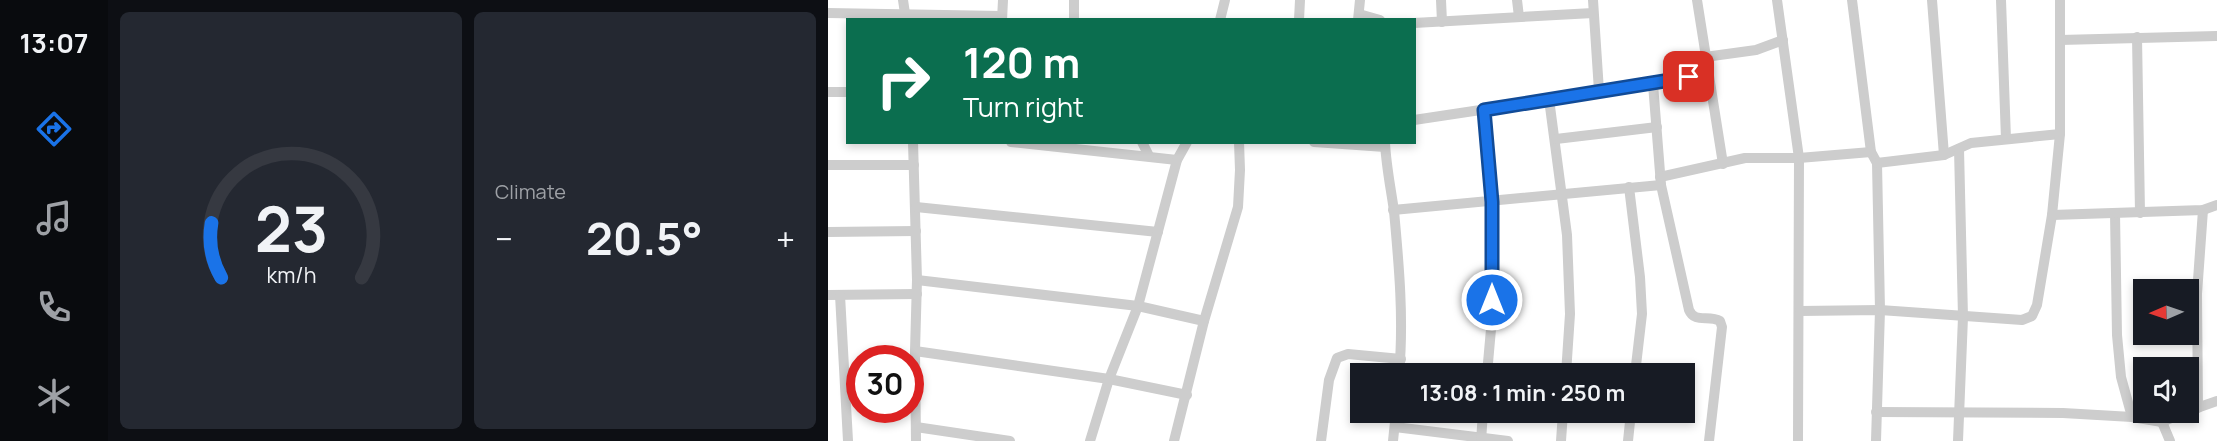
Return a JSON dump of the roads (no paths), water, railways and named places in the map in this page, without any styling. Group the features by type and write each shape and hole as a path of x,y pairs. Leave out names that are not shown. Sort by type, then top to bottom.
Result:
{"street":[{"path":"903,0 905,17"},
{"path":"828,13 1002,18 1003,0"},
{"path":"1074,0 1074,18"},
{"path":"1220,18 1225,0"},
{"path":"1299,18 1300,0"},
{"path":"1358,17 1360,0"},
{"path":"1441,0 1442,22"},
{"path":"1517,0 1519,17"},
{"path":"1593,0 1599,91"},
{"path":"1697,0 1723,164"},
{"path":"1777,0 1799,158 1798,441"},
{"path":"1852,0 1871,152 1877,163 1880,310 1876,441"},
{"path":"1932,0 1944,156"},
{"path":"2001,0 2006,139"},
{"path":"1800,311 1880,310 2022,320 2032,316 2037,305 2052,215 2060,134 2060,0"},
{"path":"1416,23 1593,13"},
{"path":"2060,40 2217,36"},
{"path":"2137,37 2140,213"},
{"path":"1705,57 1756,50 1783,39"},
{"path":"1416,120 1708,74"},
{"path":"1653,84 1658,127 1660,181 1689,310 1692,316 1697,318 1716,318 1722,327 1709,441"},
{"path":"828,92 846,92"},
{"path":"1549,99 1563,194 1570,304 1567,363"},
{"path":"1484,110 1492,202 1491,318 1488,363"},
{"path":"1556,139 1658,127"},
{"path":"1877,163 1944,156 1971,143 2060,134"},
{"path":"913,144 917,280 915,345"},
{"path":"1031,144 1177,160"},
{"path":"1143,144 1149,156"},
{"path":"1090,441 1109,379 1138,306 1177,160 1186,144"},
{"path":"1180,441 1174,441 1204,321 1238,207 1239,144"},
{"path":"1361,144 1385,145 1394,210 1401,322 1400,363"},
{"path":"1958,441 1963,317 1959,149"},
{"path":"1394,210 1629,187 1761,156 1799,158 1871,152"},
{"path":"828,165 914,165"},
{"path":"1629,187 1642,314 1636,363"},
{"path":"2052,215 2203,210 2217,206"},
{"path":"916,207 1158,232"},
{"path":"2194,357 2203,210"},
{"path":"1876,412 2063,413 2132,417 2121,377 2117,335 2115,213"},
{"path":"828,232 916,231"},
{"path":"917,280 1138,306 1204,321"},
{"path":"828,295 917,294"},
{"path":"840,295 848,441"},
{"path":"924,352 1109,379 1186,395"},
{"path":"1321,441 1329,380 1337,358 1348,354 1401,359"},
{"path":"2199,407 2217,401"},
{"path":"916,423 916,441"},
{"path":"1393,441 1395,423"},
{"path":"1481,439 1482,423"},
{"path":"1561,441 1562,423"},
{"path":"1628,441 1630,423"},
{"path":"2162,423 2170,441"},
{"path":"916,427 1010,441"},
{"path":"1395,427 1508,441"}]}
